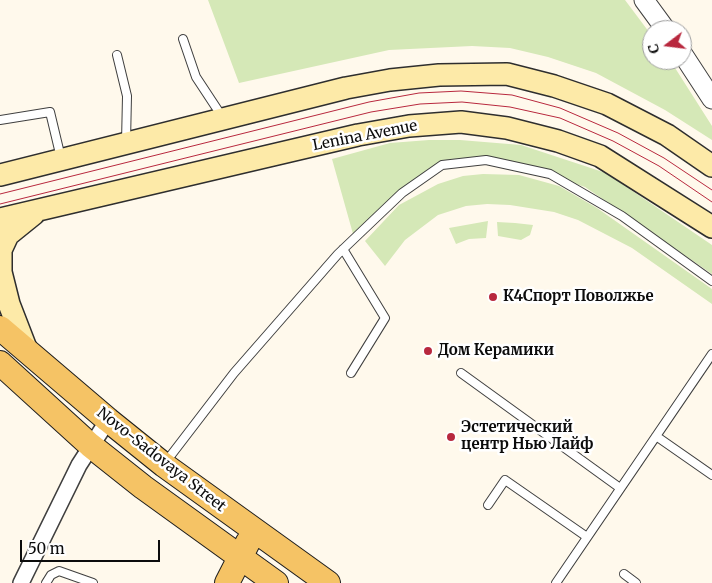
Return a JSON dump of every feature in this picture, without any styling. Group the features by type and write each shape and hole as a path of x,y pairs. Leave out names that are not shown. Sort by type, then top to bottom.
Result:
{"main road":[{"path":"0,175 346,88 390,80 439,75 506,74 554,86 607,104 667,135 712,166"},
{"name":"Lenina Avenue","path":"0,219 358,135 409,126 461,122 507,128 558,141 600,156 712,227"},
{"path":"26,348 9,304 1,272 1,250 8,235 39,211"},
{"name":"Novo-Sadovaya Street","path":"0,328 164,465 328,583"},
{"name":"Novo-Sadovaya Street","path":"0,362 90,445 142,487 276,583"},
{"path":"227,583 254,531"}],"street":[{"path":"644,0 659,20"},
{"path":"692,68 712,99"},
{"path":"21,583 90,445 108,420"}],"lane":[{"path":"183,40 196,77 224,119"},
{"path":"117,55 127,96 126,143"},
{"path":"0,120 50,112 62,159"},
{"path":"164,465 234,373 344,249 402,192 442,165 486,160 550,174 622,216 712,281"},
{"path":"344,249 385,318 351,372"},
{"path":"556,583 712,354"},
{"path":"461,373 620,488"},
{"path":"656,436 712,476"},
{"path":"488,505 505,480 587,537"},
{"path":"46,583 52,575 59,571 93,583"},
{"path":"624,574 636,583"}],"green space":[{"path":"208,0 625,0 642,23 642,70 676,70 712,126 712,140 665,110 596,73 548,57 510,48 472,46 389,50 239,83"},
{"path":"460,140 521,145 606,173 712,245 712,274 585,187 531,169 470,161 434,172 404,190 355,241 332,159 390,143"},
{"path":"483,174 519,175 559,186 597,208 712,289 712,304 632,248 578,220 554,212 510,205 487,204 466,206 438,215 405,240 385,266 365,241 399,205 438,184 463,176"},
{"path":"488,221 486,238 469,239 456,244 449,228"},
{"path":"497,222 533,225 530,235 521,240 498,236"}],"tram line":[{"path":"0,194 369,102 419,93 461,91 512,95 560,108 618,133 664,158 712,190"},
{"path":"0,204 371,112 420,104 462,102 510,107 560,118 613,141 659,166 712,202"}],"place":[{"name":"К4Спорт Поволжье","path":"493,297"},
{"name":"Дом Керамики","path":"428,351"},
{"name":"Эстетический центр Нью Лайф","path":"451,437"}]}
